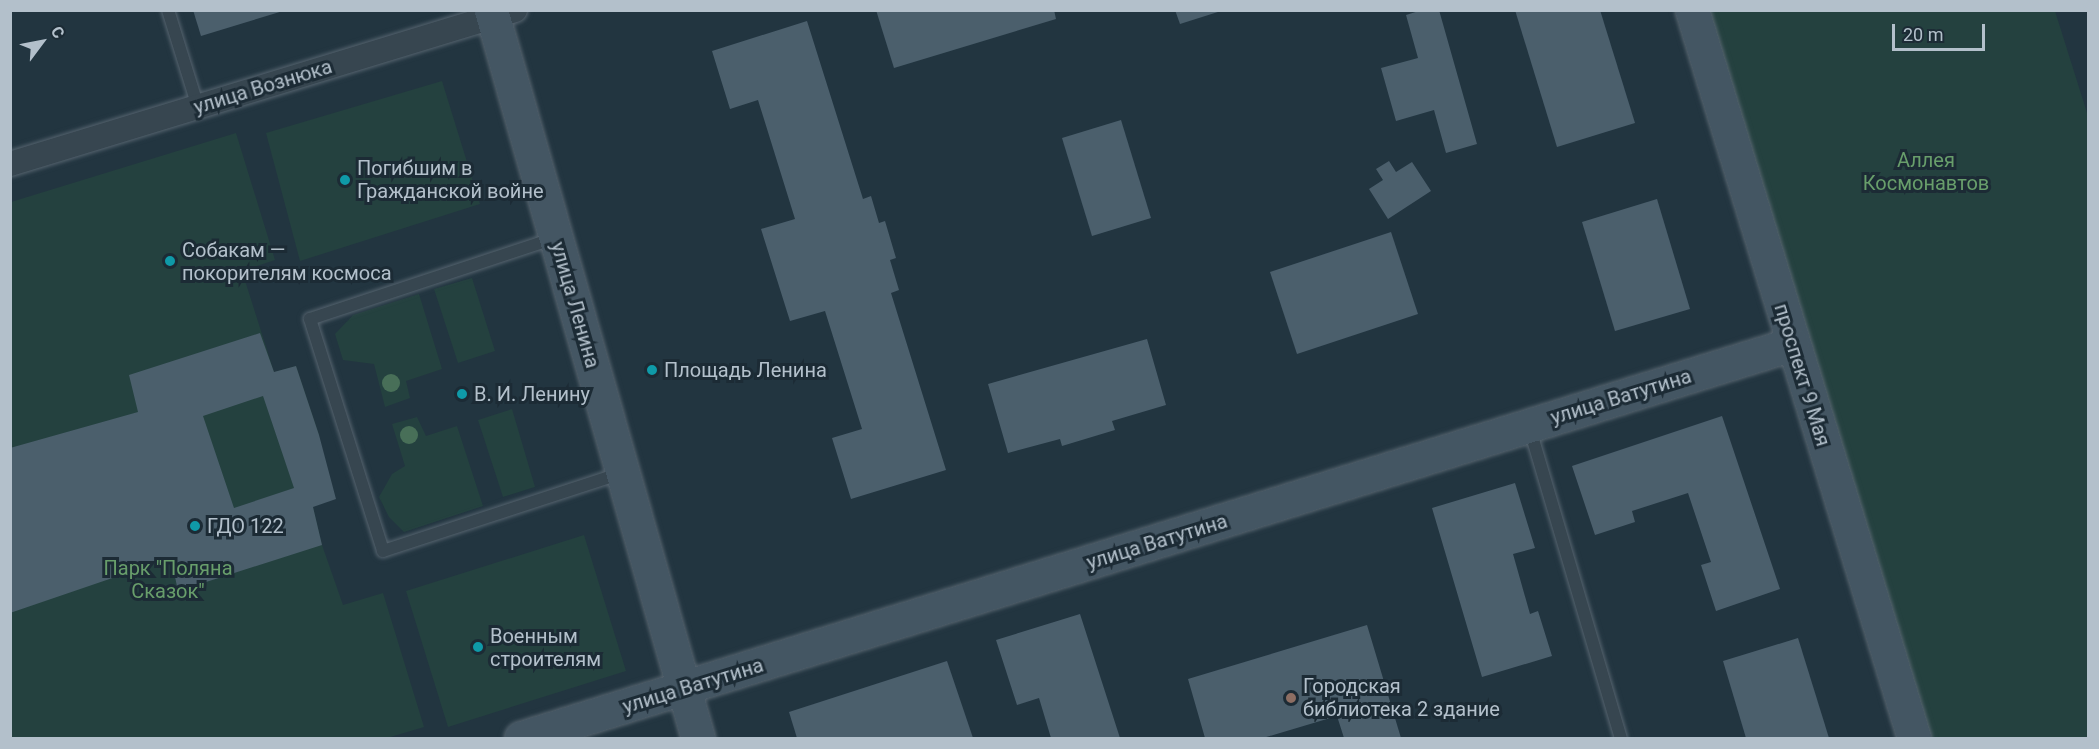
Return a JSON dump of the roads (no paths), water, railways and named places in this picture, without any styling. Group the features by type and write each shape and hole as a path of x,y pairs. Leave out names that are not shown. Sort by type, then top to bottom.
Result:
{"street":[{"name":"проспект 9 Мая","path":"1692,10 1914,738"},
{"name":"улица Вознюка","path":"10,164 500,13"},
{"name":"улица Ленина","path":"500,13 556,238 682,690 698,738"},
{"name":"улица Ватутина","path":"521,738 682,690 1792,344"}],"lane":[{"path":"168,10 198,107"},
{"path":"556,238 310,319 383,551 621,473"},
{"path":"1529,426 1620,738"}],"place":[{"name":"Погибшим в Гражданской войне","path":"345,180"},
{"name":"Собакам — покорителям космоса","path":"170,261"},
{"name":"Площадь Ленина","path":"652,370"},
{"name":"В. И. Ленину","path":"462,394"},
{"name":"ГДО 122","path":"195,526"},
{"name":"Военным строителям","path":"478,647"},
{"name":"Городская библиотека 2 здание","path":"1291,698"}],"park label":[{"name":"Аллея Космонавтов","path":"1926,172"},
{"name":"Парк \"Поляна Сказок\"","path":"168,580"}]}
